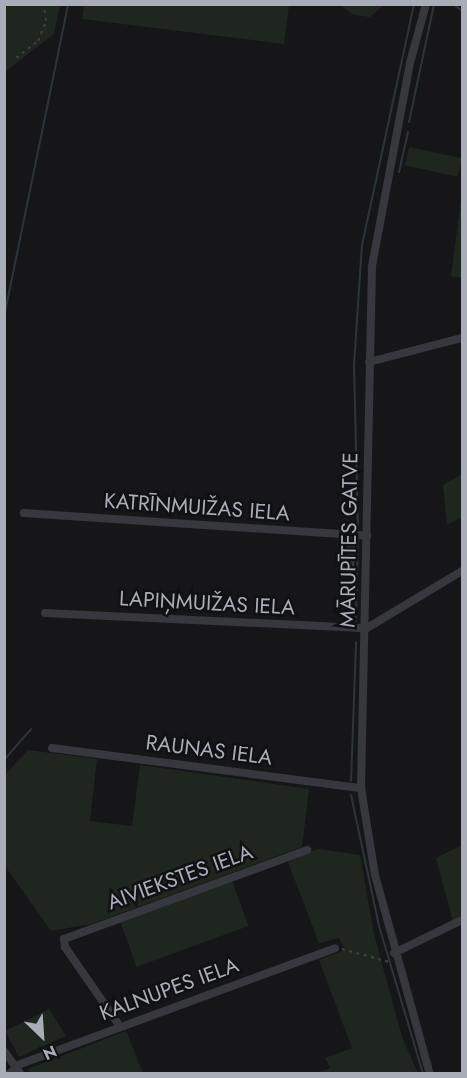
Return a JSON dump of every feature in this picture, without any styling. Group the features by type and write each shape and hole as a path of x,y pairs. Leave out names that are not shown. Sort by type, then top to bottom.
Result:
{"street":[{"name":"MĀRUPĪTES GATVE","path":"426,4 410,63 372,267 367,628 361,788 369,848 392,957 430,1074"},
{"path":"369,362 462,339"},
{"name":"KATRĪNMUIŽAS IELA","path":"24,513 367,536"},
{"path":"350,573 351,535"},
{"path":"367,628 462,571"},
{"name":"LAPIŅMUIŽAS IELA","path":"45,613 367,628"},
{"name":"RAUNAS IELA","path":"52,748 361,788"},
{"name":"AIVIEKSTES IELA","path":"120,1025 65,947 64,939 307,850"},
{"path":"392,957 460,921"},
{"name":"KALNUPES IELA","path":"16,1070 120,1025 335,948"},
{"path":"4,1050 16,1070"}],"path":[{"path":"16,58 38,41 46,21 43,4"},
{"path":"335,948 386,962 392,957"}],"shaded area":[{"path":"5,4 60,5 54,34 5,72"},
{"path":"84,4 289,5 284,44 82,19"},
{"path":"340,5 384,5 370,17 354,15"},
{"path":"409,147 462,158 458,177 405,166"},
{"path":"462,193 462,278 451,276"},
{"path":"462,474 462,517 447,525 443,485"},
{"path":"28,750 97,759 90,821 132,826 140,765 309,789 302,847 91,924 51,931 5,866 5,775"},
{"path":"462,845 462,917 453,922 436,858"},
{"path":"318,849 360,855 374,934 402,1037 418,1073 317,1073 330,1068 325,1058 352,1048 319,960 345,950 339,938 319,943 288,862"},
{"path":"232,881 248,926 137,967 120,922"},
{"path":"49,1009 66,1036 19,1057 5,1031"},
{"path":"126,1031 143,1073 31,1074 28,1069"}],"waterway":[{"path":"4,317 68,4"},
{"path":"358,529 354,365 362,245 414,4"},
{"path":"409,122 434,4"},
{"path":"453,4 462,11"},
{"path":"399,172 408,132"},
{"path":"356,621 358,540"},
{"path":"351,781 356,642"},
{"path":"4,760 31,729"},
{"path":"351,795 379,926 423,1074"}]}
